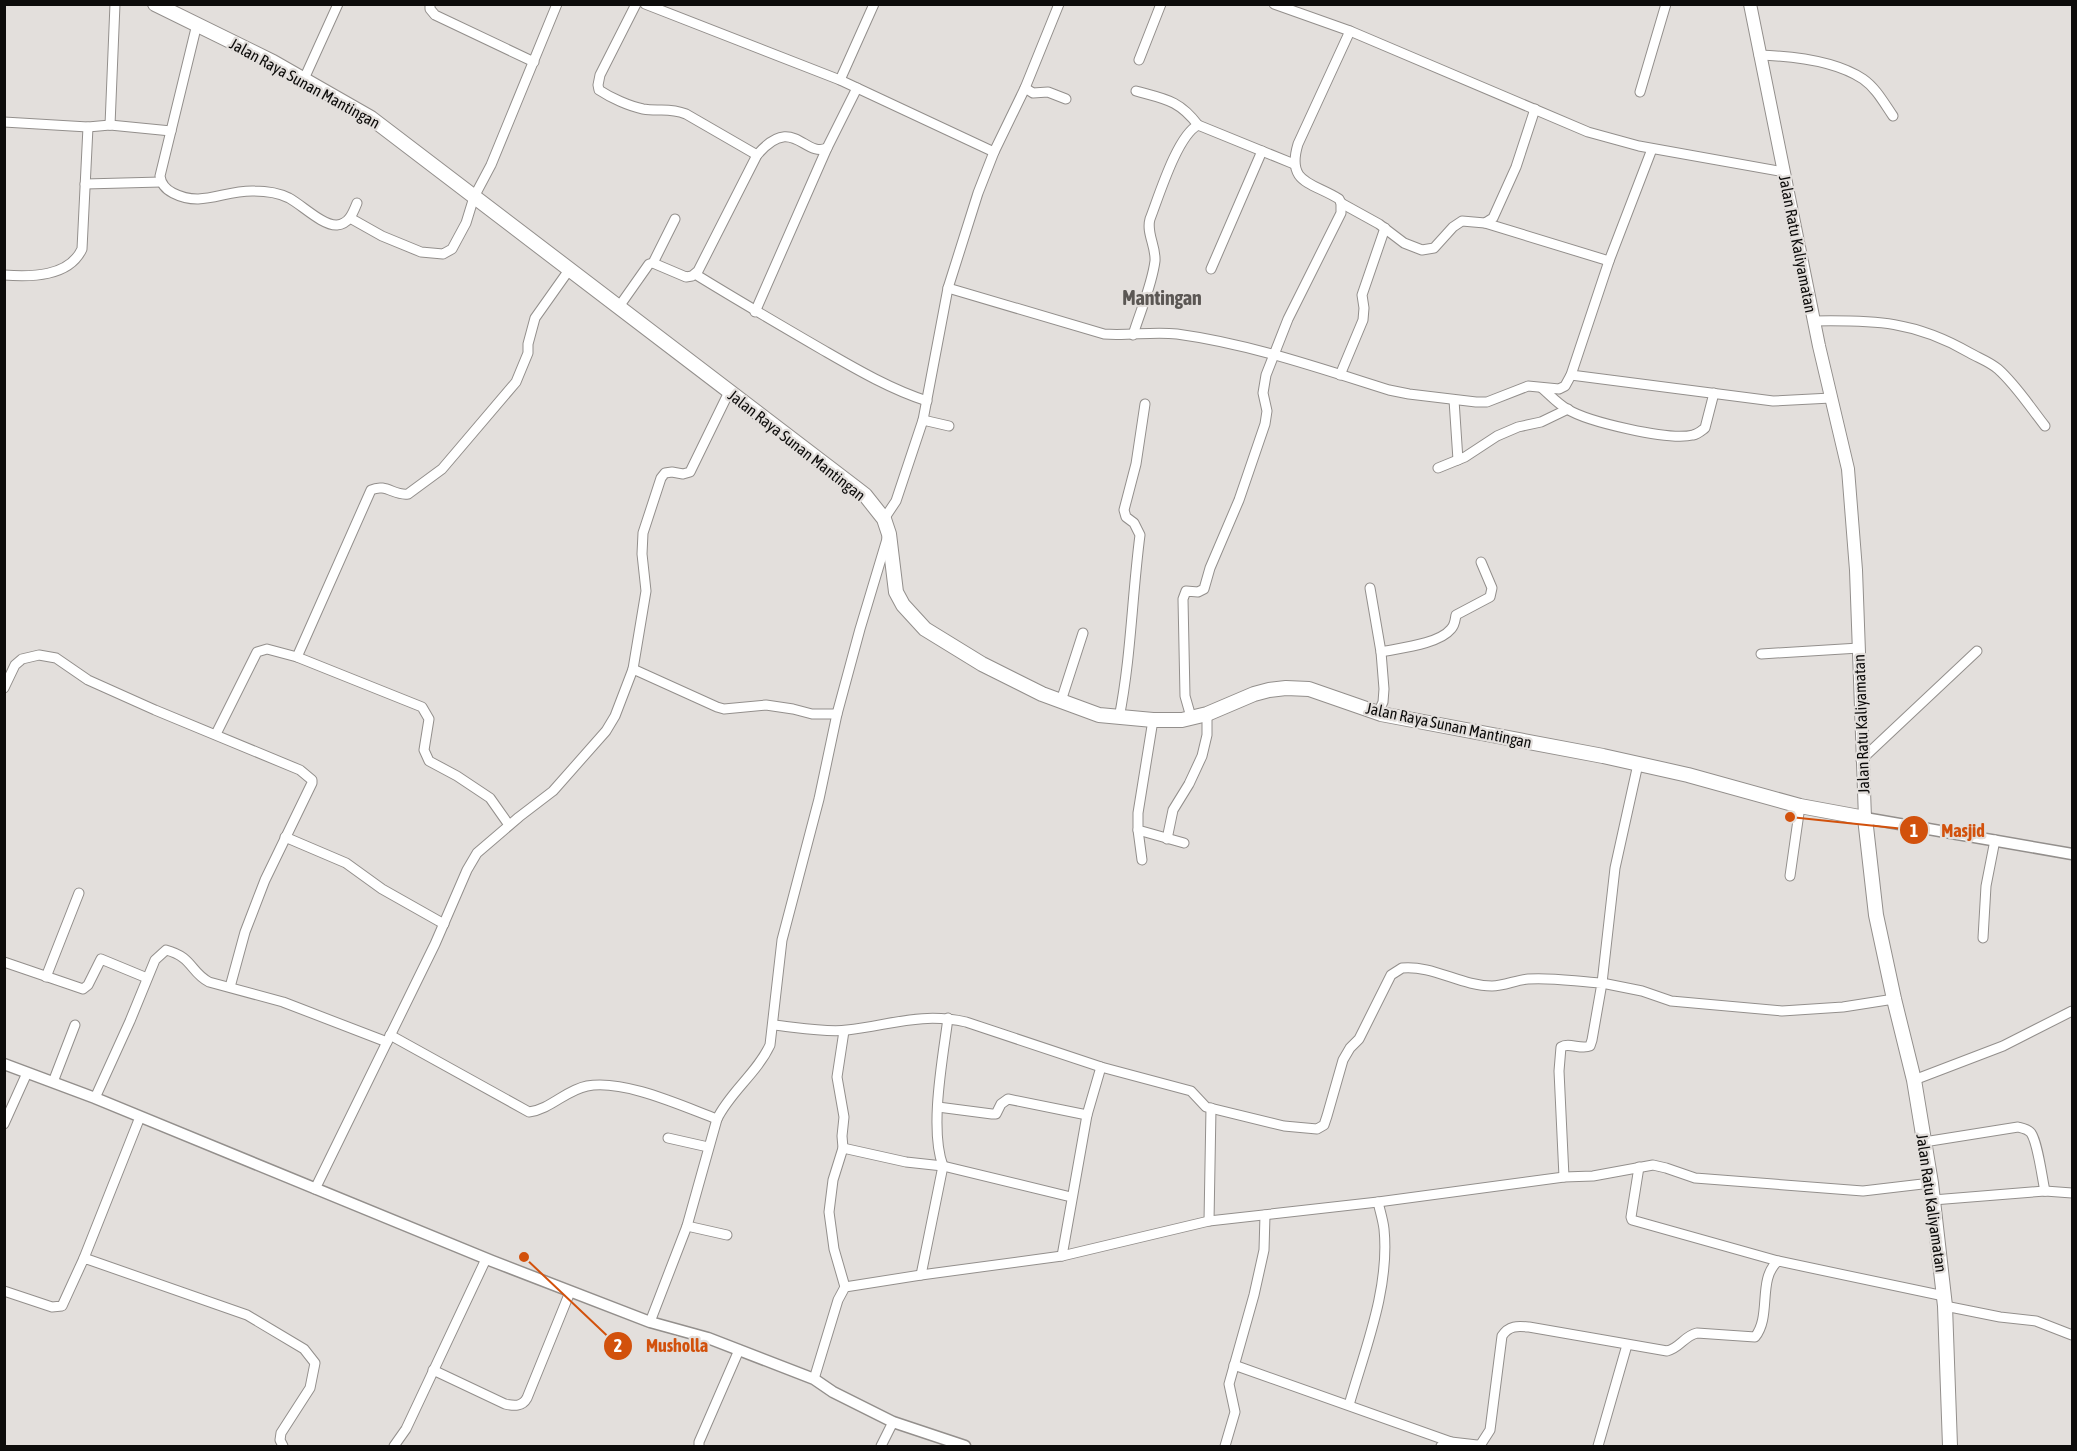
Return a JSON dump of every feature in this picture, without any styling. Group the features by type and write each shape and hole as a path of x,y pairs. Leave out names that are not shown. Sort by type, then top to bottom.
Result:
{"main road":[{"name":"Jalan Raya Sunan Mantingan","path":"155,4 304,79 386,128 865,495 884,519 889,534 896,592 903,605 925,629 949,646 1042,694 1099,715 1182,720 1207,714 1254,694 1286,688 1309,689 1403,719 1502,736 1638,764 1688,775 1800,806 1864,818"},
{"name":"Jalan Ratu Kaliyamatan","path":"1750,4 1814,321 1848,469 1856,570 1864,818 1876,915 1914,1080 1931,1183 1944,1301 1950,1446"}],"street":[{"path":"110,125 115,4"},
{"path":"304,79 338,4"},
{"path":"430,4 430,9 435,15 534,62"},
{"path":"350,218 382,236 421,252 443,254 452,249 466,223 474,197 491,165 557,4"},
{"path":"636,4 600,75 598,85 600,90 615,99 639,108 675,110 686,114 757,155"},
{"path":"645,4 671,9 840,80 994,152"},
{"path":"840,80 874,4"},
{"path":"884,519 896,501 923,420 948,288 965,230 994,152 1025,88 1059,4"},
{"path":"1138,60 1161,4"},
{"path":"1274,4 1350,31 1588,132 1652,149 1784,172"},
{"path":"1640,92 1666,4"},
{"path":"197,24 160,176 161,182 169,191 189,200 235,192 261,191 287,197 329,225 340,225 350,218 357,203"},
{"path":"1350,31 1298,144 1294,164 1300,179 1327,191 1341,203 1385,228 1404,243 1422,250 1434,248 1453,227 1462,221 1485,223 1609,261"},
{"path":"1759,55 1786,56 1848,72 1864,80 1878,94 1893,116"},
{"path":"755,312 856,88"},
{"path":"1025,88 1033,93 1048,92 1066,99"},
{"path":"1136,91 1173,102 1187,111 1198,125 1294,164"},
{"path":"1485,223 1493,218 1509,184 1535,109"},
{"path":"4,122 88,127 110,125 171,131"},
{"path":"1133,335 1155,262 1155,245 1149,231 1150,219 1182,141 1191,129 1198,125"},
{"path":"4,275 20,276 56,271 72,263 78,257 82,249 88,127"},
{"path":"653,263 686,277 698,271 757,155 765,145 778,137 790,137 821,150 827,148"},
{"path":"948,288 1104,334 1175,334 1234,344 1389,390 1454,400 1487,402 1522,387 1559,389 1565,386 1571,375 1609,261 1652,149"},
{"path":"1211,269 1262,151"},
{"path":"85,184 161,182"},
{"path":"1191,717 1185,696 1183,599 1186,591 1198,592 1204,589 1210,568 1239,500 1265,424 1267,411 1263,393 1266,375 1288,319 1341,213 1341,203"},
{"path":"618,308 646,266 653,263 675,219"},
{"path":"1340,375 1363,320 1362,295 1385,228"},
{"path":"297,657 371,490 378,487 402,495 408,494 442,469 516,382 528,353 535,318 569,270"},
{"path":"695,274 755,312 862,371 927,401"},
{"path":"1814,321 1867,320 1901,325 1959,346 1996,368 2013,385 2045,426"},
{"path":"1571,375 1785,401 1831,398"},
{"path":"1542,388 1568,410 1578,415 1657,435 1685,436 1698,433 1705,428 1714,393"},
{"path":"315,1189 477,853 553,791 606,731 615,716 633,669 646,591 642,555 643,533 651,505 665,473 690,472 729,392"},
{"path":"1454,400 1458,460"},
{"path":"1119,718 1130,649 1130,619 1140,535 1134,523 1126,517 1124,510 1136,464 1145,404"},
{"path":"1438,468 1458,460 1497,436 1518,427 1541,422 1568,410"},
{"path":"923,420 949,426"},
{"path":"650,1322 687,1226 717,1119 722,1109 764,1058 770,1045 782,940 819,799 837,714 889,534"},
{"path":"1381,652 1431,641 1443,635 1454,626 1456,615 1490,597 1492,588 1481,562"},
{"path":"1370,588 1381,652 1384,694 1380,713"},
{"path":"1061,701 1083,633"},
{"path":"1761,654 1858,648"},
{"path":"216,734 257,652 267,649 297,657 422,707 429,719 424,750 429,761 490,798 509,825"},
{"path":"1861,761 1977,651"},
{"path":"4,688 15,665 22,659 39,655 56,657 88,680 300,770 312,780 265,880 245,932 230,987"},
{"path":"633,669 724,709 766,705 812,714 837,714"},
{"path":"1167,839 1173,810 1202,756 1207,714"},
{"path":"1142,860 1138,813 1153,720"},
{"path":"1564,1177 1559,1071 1561,1047 1565,1045 1590,1046 1592,1040 1607,954 1615,868 1638,764"},
{"path":"1790,876 1800,806"},
{"name":"Jalan Raya Sunan Mantingan","path":"1864,818 2073,854"},
{"path":"1138,830 1184,843"},
{"path":"285,837 346,863 382,889 444,924"},
{"path":"1983,938 1986,886 1995,840"},
{"path":"46,976 79,893"},
{"path":"95,1098 155,960 166,950 185,958 204,979 283,1002 388,1039 529,1112 548,1107 586,1086 603,1085 619,1086 636,1091 717,1119"},
{"path":"4,962 84,989 101,959 147,978"},
{"path":"773,1025 844,1031 919,1017 948,1018 1101,1067 1191,1091 1206,1107 1284,1126 1317,1129 1321,1128 1327,1116 1343,1060 1359,1039 1391,975 1402,968 1425,970 1493,986 1527,979 1602,982 1642,991 1671,1001 1782,1011 1833,1008 1894,999"},
{"path":"1914,1080 2003,1046 2073,1011"},
{"path":"921,1275 943,1166 937,1152 938,1107 948,1018"},
{"path":"53,1082 75,1025"},
{"path":"814,1379 837,1300 844,1287 834,1249 829,1212 833,1180 843,1148 844,1117 837,1077 844,1031"},
{"path":"4,1064 95,1098 570,1292 650,1322 690,1332 814,1379 833,1392 893,1422 965,1446"},
{"path":"1062,1256 1087,1115 1101,1067"},
{"path":"4,1124 27,1073"},
{"path":"938,1107 996,1114 1001,1104 1008,1099 1087,1115"},
{"path":"1209,1221 1211,1108"},
{"path":"4,1291 52,1307 62,1306 84,1258 140,1117"},
{"path":"1924,1142 2018,1127 2028,1130 2035,1146 2045,1191"},
{"path":"668,1138 708,1147"},
{"path":"843,1148 906,1162 943,1166 1071,1197"},
{"path":"1639,1167 1632,1221 1778,1261 1944,1301 2000,1317 2036,1321 2073,1335"},
{"path":"844,1287 1062,1256 1209,1221 1378,1202 1564,1177 1593,1176 1639,1167 1666,1168 1695,1178 1863,1191 1931,1183"},
{"path":"1933,1200 2045,1191 2073,1193"},
{"path":"1349,1405 1374,1318 1384,1266 1384,1228 1378,1202"},
{"path":"1225,1446 1235,1412 1229,1384 1264,1250 1265,1215"},
{"path":"687,1226 727,1234"},
{"path":"84,1258 247,1315 304,1349 315,1363 314,1378 281,1433 280,1440 283,1446"},
{"path":"394,1446 406,1429 486,1259"},
{"path":"1234,1365 1451,1442 1481,1444 1487,1436 1502,1336 1511,1327 1667,1351 1679,1345 1691,1334 1703,1332 1755,1337 1760,1326 1769,1271 1778,1261"},
{"path":"433,1370 505,1404 514,1406 522,1404 527,1398 570,1292"},
{"path":"1599,1446 1627,1345"},
{"path":"699,1446 739,1350"},
{"path":"881,1446 893,1422"},
{"path":"1441,1446 1451,1442"}],"place":[{"name":"Masjid","path":"1790,817"},
{"name":"Musholla","path":"524,1257"}],"district":[{"name":"Mantingan","path":"1162,297"}]}
